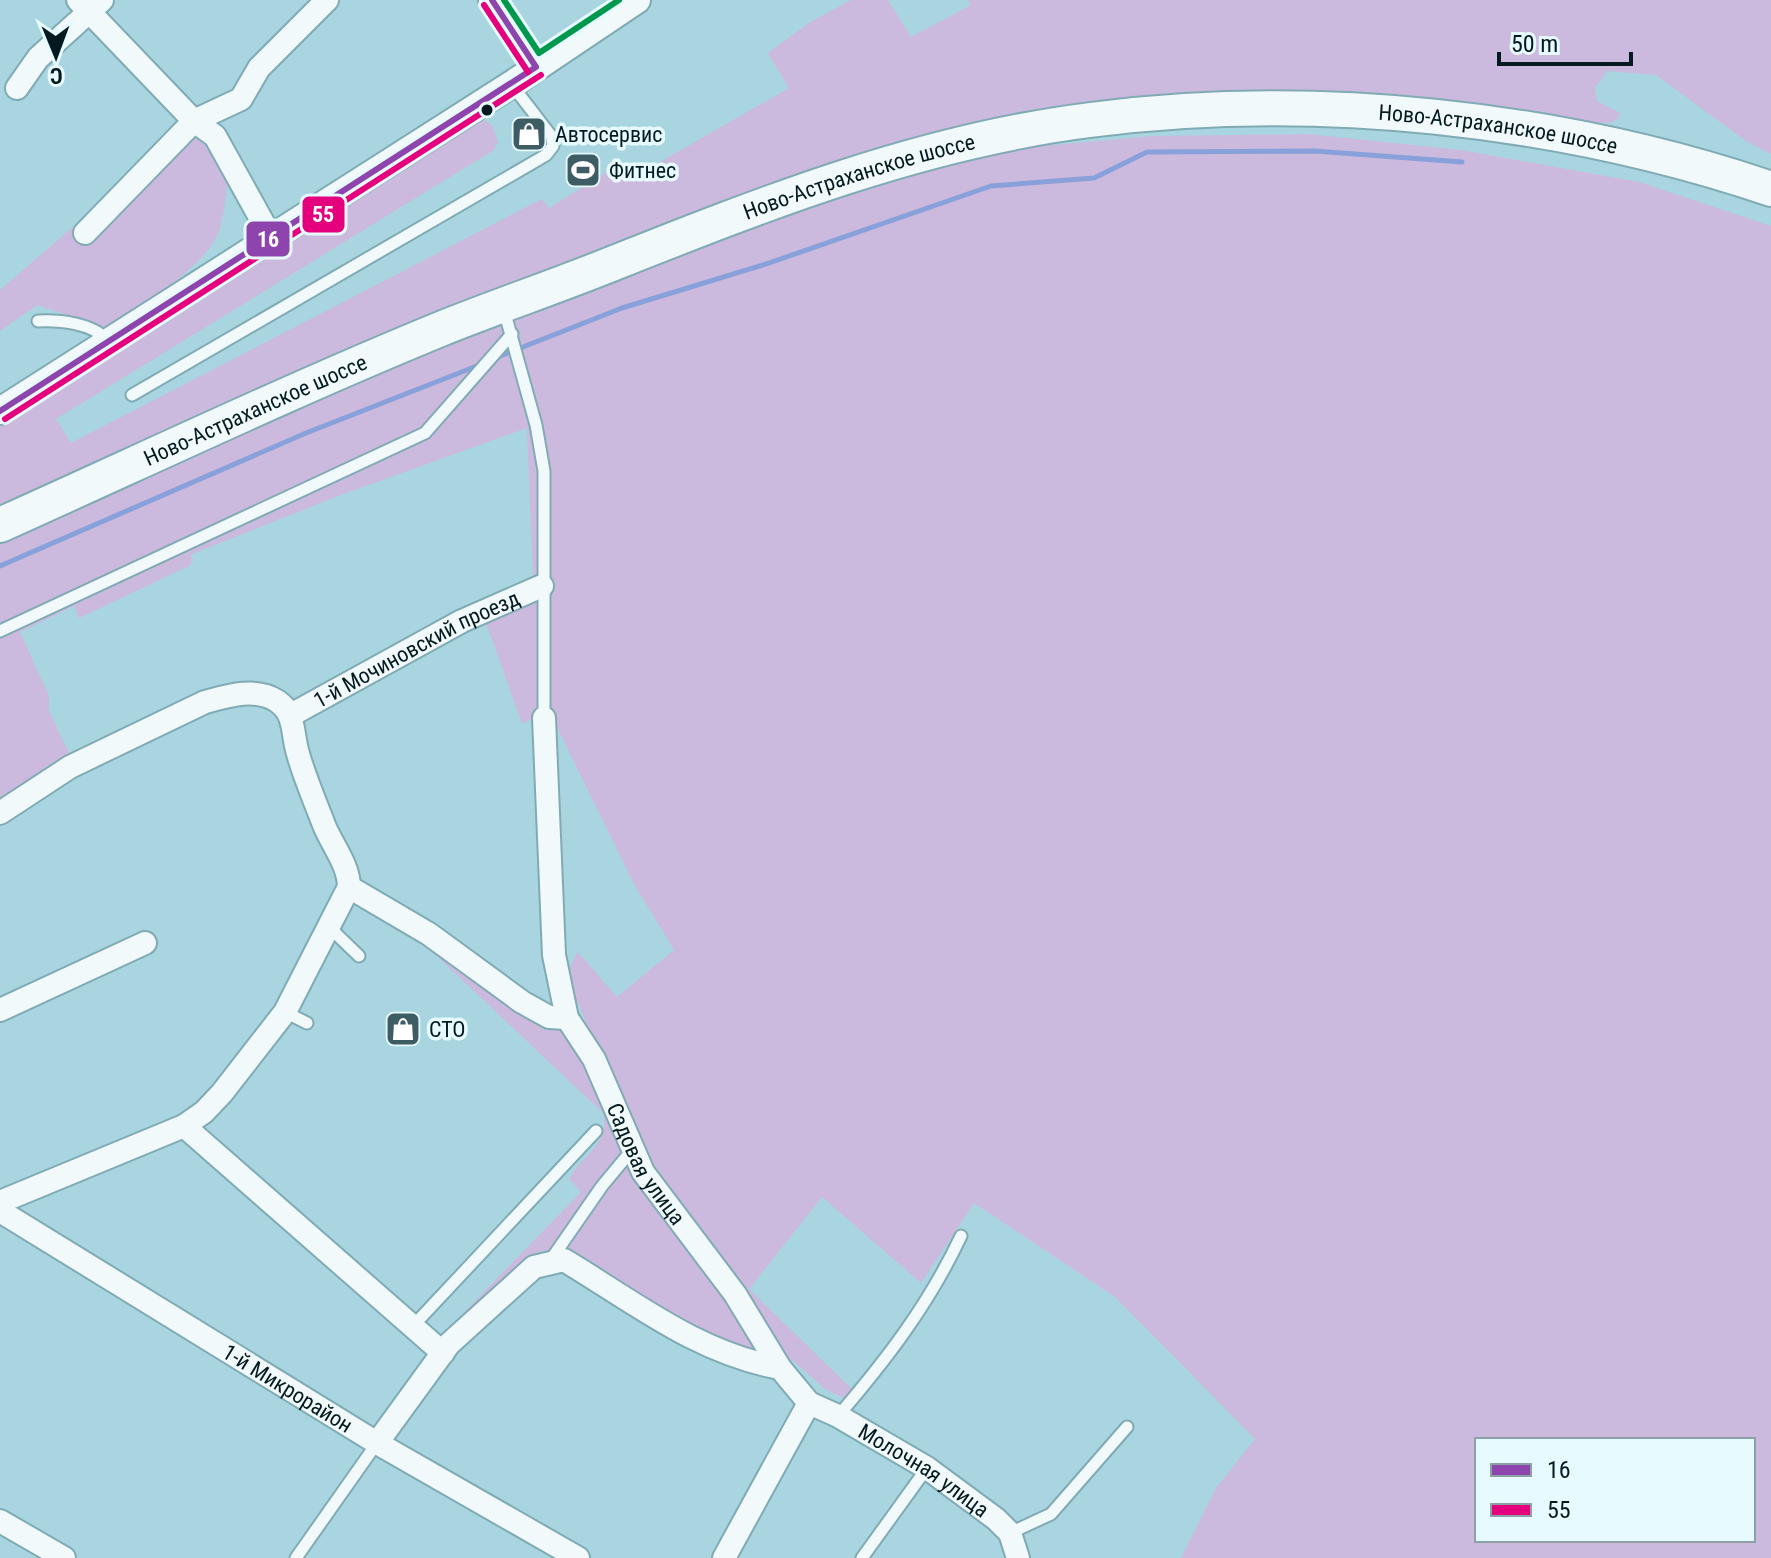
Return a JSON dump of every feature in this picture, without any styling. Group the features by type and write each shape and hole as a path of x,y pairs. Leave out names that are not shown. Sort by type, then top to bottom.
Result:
{"main road":[{"name":"Ново-Астраханское шоссе","path":"0,525 311,385 507,320 737,214 885,163 1025,131 1154,113 1308,107 1452,120 1642,152 1771,189"}],"street":[{"path":"85,233 194,121 241,99 259,68 327,0"},
{"path":"492,0 536,67"},
{"path":"0,411 512,84 637,0"},
{"path":"17,88 38,58 90,5 194,121 215,136 271,237"},
{"name":"1-й Мочиновский проезд","path":"291,715 462,621 542,586"},
{"path":"0,813 70,767 205,702 261,694 277,701 291,715 297,751 324,825 349,876 349,887 285,1012 204,1112 184,1126 0,1202"},
{"name":"Садовая улица","path":"544,718 554,955 567,1018 594,1059 621,1116 632,1150 668,1209 735,1294 780,1368 809,1403"},
{"path":"349,887 429,934 522,1002 549,1017 567,1018"},
{"path":"0,1010 145,943"},
{"path":"184,1126 443,1353"},
{"name":"1-й Микрорайон","path":"0,1211 377,1443 578,1558"},
{"path":"377,1443 443,1353 534,1267 550,1261 564,1260 665,1325 729,1356 780,1368"},
{"path":"729,1557 809,1403"},
{"name":"Молочная улица","path":"809,1403 838,1416 927,1468 1010,1533 1018,1558"},
{"path":"0,1521 64,1558"}],"lane":[{"path":"132,395 546,155 553,146 552,137 512,84"},
{"path":"38,321 58,320 100,332 108,341"},
{"path":"507,320 544,471 544,718"},
{"path":"0,631 425,433 507,320"},
{"path":"328,926 359,956"},
{"path":"285,1012 307,1023"},
{"path":"413,1326 596,1131"},
{"path":"550,1261 602,1186 632,1150"},
{"path":"838,1416 880,1369 936,1289 961,1236"},
{"path":"1010,1533 1051,1514 1127,1427"},
{"path":"296,1558 377,1443"},
{"path":"862,1558 927,1468"}],"shaded area":[{"path":"851,0 888,0 911,37 971,5 968,0 1771,0 1771,154 1746,141 1656,75 1607,71 1595,88 1597,101 1620,113 1617,120 1608,123 1024,118 0,517 0,421 478,117 492,125 498,142 494,150 56,419 71,443 542,199 549,208 620,164 634,177 789,88 768,53 809,23"},
{"path":"200,132 229,174 220,229 210,248 198,261 169,287 110,329 37,305 0,331 0,290 75,225 87,238 189,134"},
{"path":"1308,134 1461,150 1639,182 1771,226 1771,1558 1181,1558 1216,1488 1255,1439 1115,1297 974,1203 921,1283 822,1197 749,1289 853,1390 843,1398 825,1389 793,1361 693,1332 569,1254 543,1251 530,1257 453,1333 443,1334 581,1192 569,1179 599,1141 603,1133 603,1113 406,927 587,1029 569,982 578,952 617,997 674,950 634,884 549,711 522,724 485,620 482,604 533,577 527,428 341,495 192,554 191,565 79,618 74,606 20,632 49,696 49,711 70,755 0,807 0,541 451,337 740,229 895,177 961,159 1031,147 1153,136"}],"waterway":[{"path":"495,358 622,308 769,263 991,186 1094,178 1147,152 1315,151 1462,162"},
{"path":"0,566 306,433 482,364"}],"transit line":[{"name":"16","path":"492,0 536,67"},
{"path":"504,0 539,53 619,0"},
{"name":"55","path":"484,5 528,72"},
{"name":"16","path":"0,411 536,67"},
{"name":"55","path":"5,419 541,75"}],"place":[{"name":"Автосервис","path":"529,134"},
{"name":"Фитнес","path":"583,170"},
{"name":"СТО","path":"403,1029"}]}
